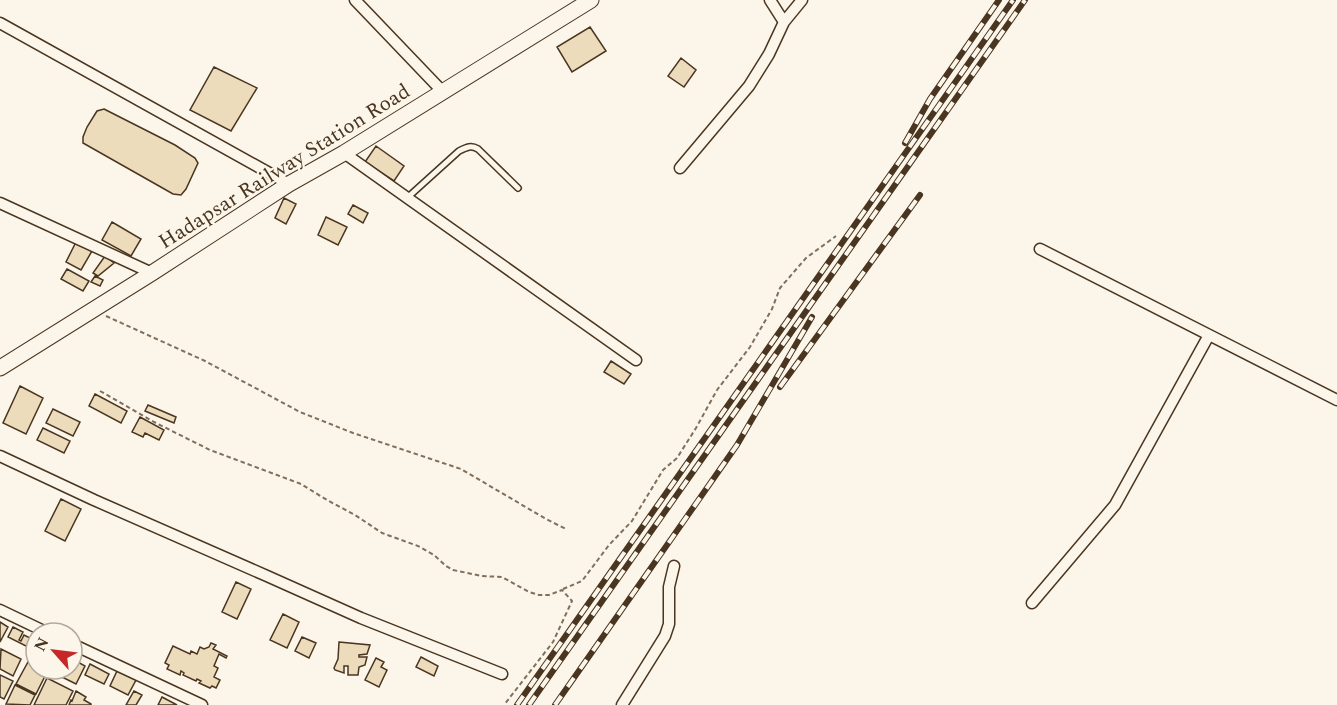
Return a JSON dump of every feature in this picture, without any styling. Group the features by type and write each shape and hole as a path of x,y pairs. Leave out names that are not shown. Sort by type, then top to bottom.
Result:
{"street":[{"path":"355,0 443,92"},
{"name":"Hadapsar Railway Station Road","path":"0,368 289,184 344,153 591,0"},
{"path":"770,0 784,22"},
{"path":"680,168 749,86 769,54 784,22 801,0"},
{"path":"0,23 289,184"},
{"path":"344,153 636,360"},
{"path":"0,203 152,273"},
{"path":"1040,249 1337,400"},
{"path":"1032,603 1115,505 1209,335"},
{"path":"0,456 361,618 502,674"},
{"path":"622,705 665,636 669,624 669,587 674,566"},
{"path":"0,610 24,622"},
{"path":"84,650 202,705"}],"lane":[{"path":"407,198 467,146 478,149 518,188"}],"path":[{"path":"100,391 210,450 301,483 382,533 418,546 434,555 453,570 482,576 502,577 529,592 549,595 582,581 609,545 632,521 663,470 677,458 717,390 750,347 772,309 780,288 806,258 836,236"},
{"path":"92,310 205,361 300,412 353,434 461,469 546,519 566,528"},
{"path":"504,705 553,642 572,601 562,590"}],"building":[{"path":"590,27 606,51 572,72 557,47"},
{"path":"681,58 696,70 684,87 668,76"},
{"path":"214,67 257,88 231,131 190,110"},
{"path":"104,109 175,145 195,158 198,163 181,195 173,194 83,143 87,127 97,111"},
{"path":"376,146 404,166 394,181 365,162"},
{"path":"284,198 296,204 286,224 275,218"},
{"path":"353,205 368,213 363,223 348,214"},
{"path":"326,217 347,227 338,245 318,235"},
{"path":"112,222 141,239 131,256 102,240"},
{"path":"76,242 92,251 81,270 66,262"},
{"path":"105,256 114,263 98,276 93,273"},
{"path":"67,269 89,281 83,291 61,279"},
{"path":"95,276 103,280 100,286 91,282"},
{"path":"611,361 631,374 624,384 604,372"},
{"path":"20,386 43,398 26,434 3,423"},
{"path":"95,394 127,411 121,423 89,406"},
{"path":"148,405 176,417 174,423 145,411"},
{"path":"53,409 80,422 73,436 46,423"},
{"path":"140,417 164,430 159,440 145,433 143,437 132,432"},
{"path":"43,428 70,441 64,453 37,440"},
{"path":"61,499 81,509 65,541 45,531"},
{"path":"236,582 251,589 237,619 222,612"},
{"path":"283,614 299,622 287,648 270,640"},
{"path":"0,622 8,627 0,642"},
{"path":"13,627 23,632 19,640 21,641 24,635 24,645 8,637"},
{"path":"302,637 316,643 309,658 295,651"},
{"path":"339,642 370,645 367,654 359,655 359,657 367,657 365,665 359,667 358,675 348,675 348,666 344,666 344,673 335,670"},
{"path":"211,643 216,645 213,649 227,656 226,658 219,654 214,666 218,668 214,677 220,680 216,688 199,683 201,681 183,675 181,671 180,675 167,669 169,665 165,663 173,646 190,654 191,651 197,654 200,647 204,649"},
{"path":"1,649 21,659 13,676 0,669"},
{"path":"421,657 438,666 434,676 416,667"},
{"path":"376,658 384,662 381,667 387,670 379,687 365,680"},
{"path":"90,664 109,674 104,684 85,675"},
{"path":"24,669 24,681 42,681 36,694 16,684"},
{"path":"117,671 136,680 128,695 110,686"},
{"path":"0,675 13,681 4,699 0,697"},
{"path":"46,681 53,681 73,691 66,705 34,705"},
{"path":"15,685 35,695 30,705 6,704"},
{"path":"76,691 86,697 84,700 91,705 69,705"},
{"path":"134,691 142,695 136,705 126,705"},
{"path":"162,697 177,705 158,705"}],"railway":[{"path":"905,143 930,99 999,0"},
{"path":"517,705 1013,0"},
{"path":"529,705 1025,0"},
{"path":"780,387 920,195"},
{"path":"555,705 737,445 812,317"}]}
